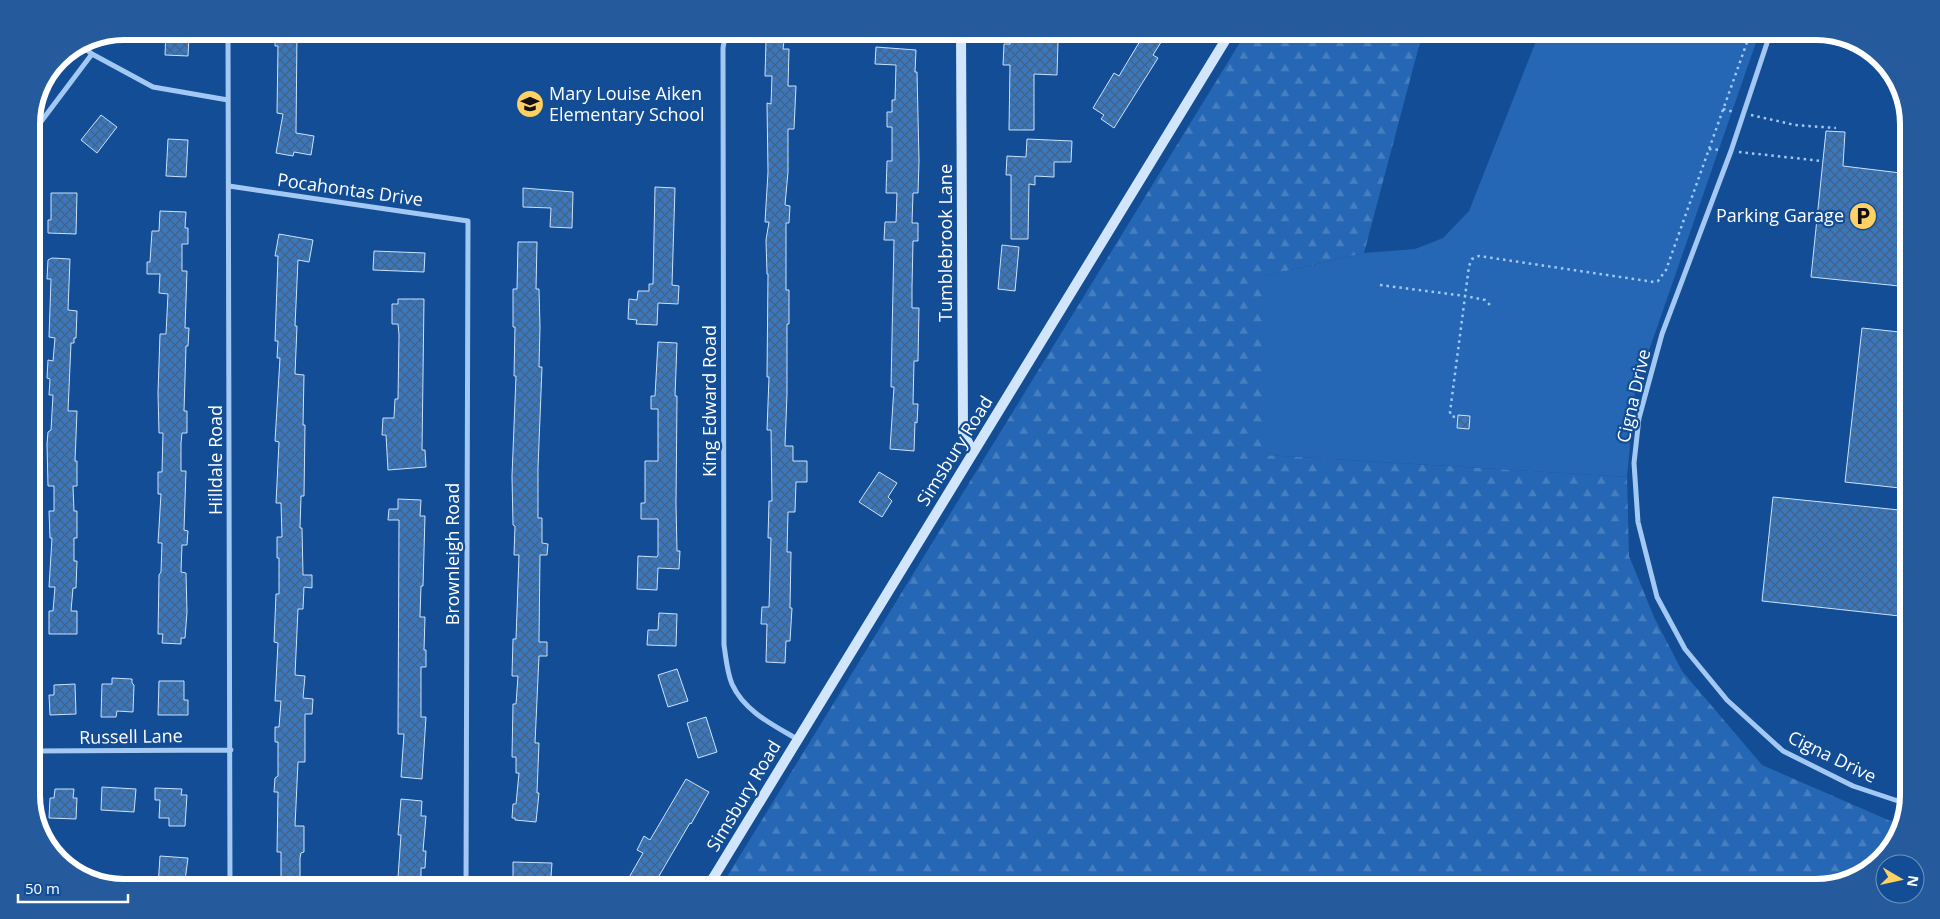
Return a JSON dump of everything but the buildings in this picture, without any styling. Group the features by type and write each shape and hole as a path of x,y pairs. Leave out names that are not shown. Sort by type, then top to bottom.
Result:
{"main road":[{"name":"Tumblebrook Lane","path":"961,40 963,432 973,453"},
{"name":"Simsbury Road","path":"712,879 1227,40"}],"street":[{"name":"Hilldale Road","path":"228,40 230,879"},
{"name":"King Edward Road","path":"724,40 724,645 732,684 743,700 756,713 797,739"},
{"name":"Cigna Drive","path":"1768,40 1731,151 1662,334 1639,418 1634,463 1638,522 1657,596 1685,649 1727,700 1783,751 1853,786 1899,801"},
{"path":"86,49 153,87 228,100"},
{"path":"40,123 92,54"},
{"name":"Pocahontas Drive","path":"229,186 468,221"},
{"name":"Brownleigh Road","path":"466,879 468,221"},
{"name":"Russell Lane","path":"40,752 231,750"}],"path":[{"path":"1455,417 1451,416 1450,412 1469,266 1475,257 1654,282 1658,281 1666,270 1748,40"},
{"path":"1723,110 1794,125 1836,128"},
{"path":"1709,149 1822,160"},
{"path":"1380,285 1465,296 1485,300 1491,306"}],"green space":[{"path":"1241,40 1421,40 1364,253 1265,276 1265,455 1627,477 1629,556 1654,617 1682,671 1762,765 1895,823 1883,846 1863,865 1838,876 1816,879 726,879"},
{"path":"1536,40 1757,40 1635,391 1627,477 1265,455 1265,276 1364,253 1415,249 1443,238 1469,211"}],"place":[{"name":"Mary Louise Aiken Elementary School","path":"530,104"},
{"name":"Parking Garage","path":"1863,216"}]}
